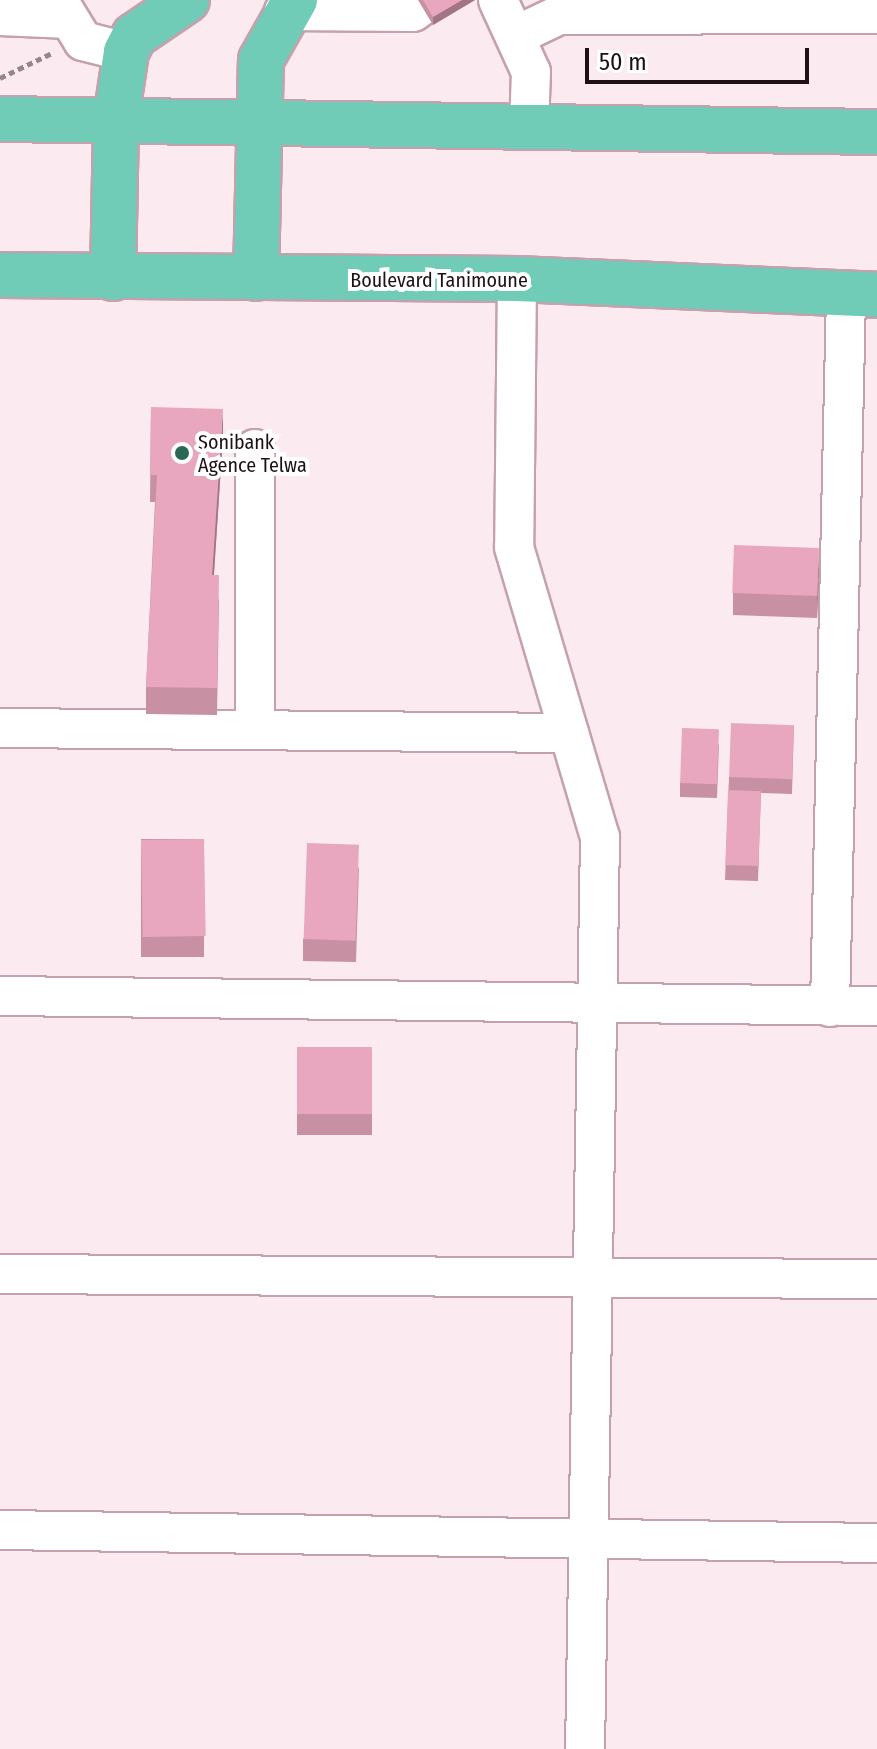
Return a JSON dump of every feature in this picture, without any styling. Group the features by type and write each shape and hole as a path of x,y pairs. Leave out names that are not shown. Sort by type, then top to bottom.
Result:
{"main road":[{"path":"113,278 116,119 126,52 134,36 187,0"},
{"path":"256,278 261,60 290,5"},
{"path":"0,119 258,120 877,132"},
{"name":"Boulevard Tanimoune","path":"0,275 517,279 862,294"}],"street":[{"path":"290,5 413,12 430,0"},
{"path":"498,0 531,72 529,126"},
{"path":"0,16 64,9 83,41 126,52"},
{"path":"515,36 559,15 877,14"},
{"path":"517,279 514,547 600,837 585,1749"},
{"path":"830,1007 862,294"},
{"path":"255,449 255,727"},
{"path":"0,728 255,727 569,733"},
{"path":"0,996 877,1006"},
{"path":"0,1274 877,1279"},
{"path":"0,1530 877,1543"}],"building":[{"path":"423,0 462,0 433,17"},
{"path":"151,407 223,409 212,575 219,575 217,688 146,687 157,475 150,475"},
{"path":"734,545 819,548 817,596 732,593"},
{"path":"731,723 794,725 792,779 729,777"},
{"path":"682,728 719,729 717,784 680,783"},
{"path":"728,790 761,791 758,866 725,865"},
{"path":"204,839 206,936 143,937 141,840"},
{"path":"307,843 359,845 356,941 304,939"},
{"path":"297,1047 372,1047 372,1114 297,1114"}],"place":[{"name":"Sonibank Agence Telwa","path":"182,453"}]}
